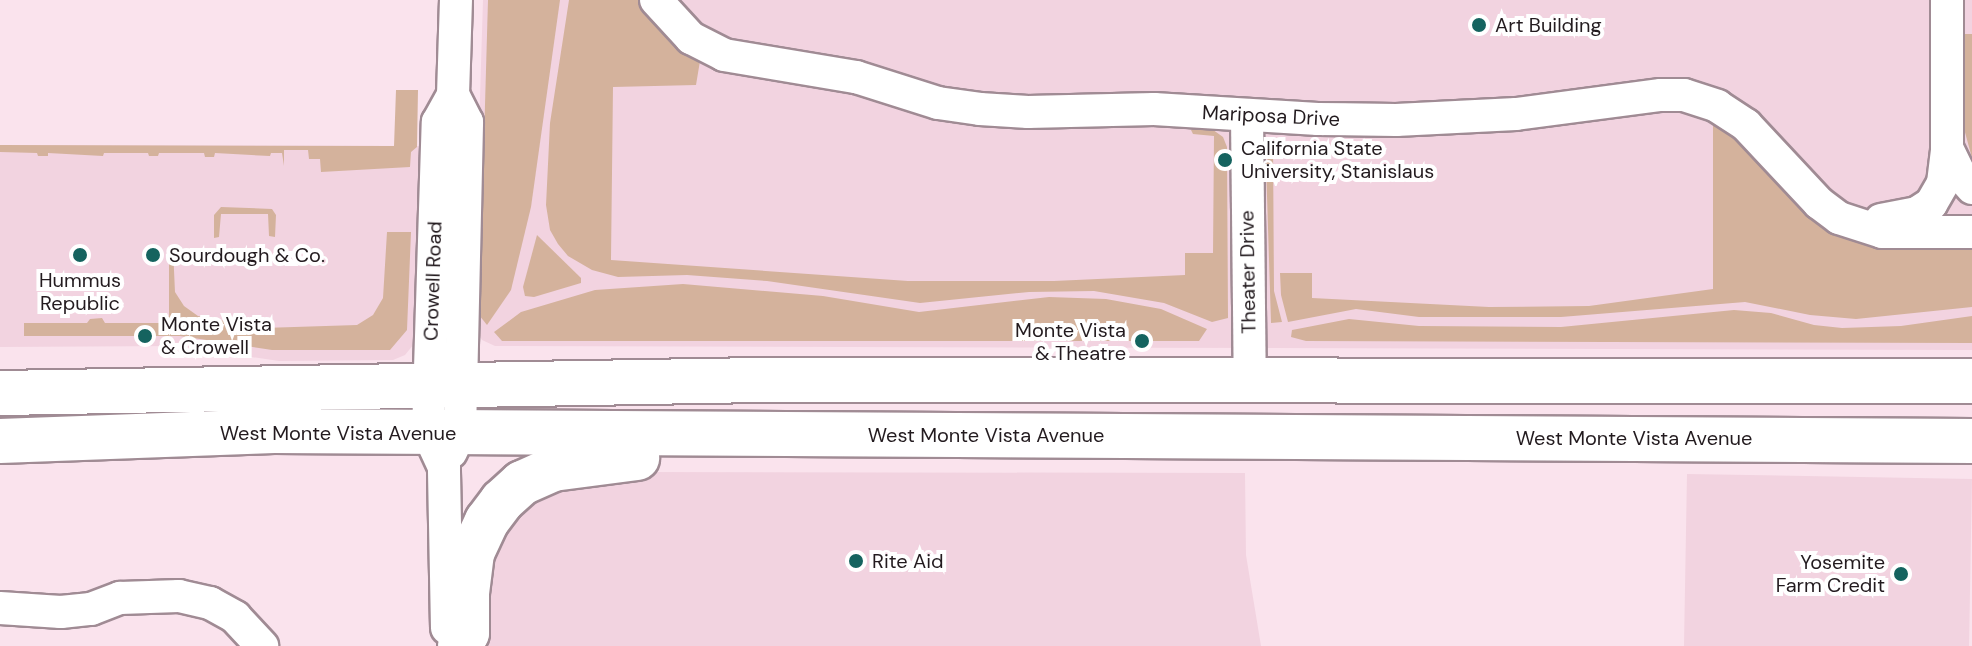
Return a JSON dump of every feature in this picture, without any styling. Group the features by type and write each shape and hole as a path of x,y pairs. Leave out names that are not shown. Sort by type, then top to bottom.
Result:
{"main road":[{"path":"0,393 269,387 445,388 757,380 1972,381"},
{"name":"West Monte Vista Avenue","path":"0,441 274,431 444,444 672,434 1972,441"},
{"path":"460,646 467,633 467,593 472,553 481,531 502,501 538,474 571,465 634,460 672,434"}],"street":[{"name":"Crowell Road","path":"447,646 445,388 467,122 453,95 456,0"},
{"name":"Mariposa Drive","path":"656,0 679,27 706,49 764,64 856,77 938,103 1028,112 1154,109 1371,120 1470,117 1684,95 1717,106 1737,118 1819,203 1839,218 1882,232 1972,232"},
{"path":"1866,225 1917,213 1931,204 1943,183 1947,148 1947,0"},
{"name":"Theater Drive","path":"1247,115 1250,381"},
{"path":"1947,148 1959,173 1972,188"},
{"path":"0,608 61,612 91,609 120,598 179,596 210,603 235,617 262,646"}],"shaded area":[{"name":"California State University, Stanislaus","path":"483,0 1972,0 1972,350 495,346 482,340 473,325"},
{"path":"488,0 560,0 531,207 511,290 487,325 479,315"},
{"path":"569,0 640,0 651,16 700,61 696,85 613,87 611,260 908,281 1054,281 1185,275 1185,253 1213,253 1214,136 1193,134 1191,130 1194,127 1209,127 1223,137 1227,147 1228,318 1212,322 1164,303 1094,291 1029,292 920,303 767,281 687,275 618,277 592,270 568,256 558,244 550,230 546,205 550,123"},
{"path":"1963,34 1972,34 1972,158 1963,125"},
{"path":"396,90 418,90 417,147 411,152 410,167 321,172 320,159 309,159 308,150 284,150 284,166 282,153 271,153 270,156 215,153 214,157 205,157 204,153 159,153 158,156 149,156 148,153 104,153 103,156 48,153 48,156 38,156 37,153 0,152 0,145 394,146"},
{"path":"1713,121 1719,122 1805,209 1885,248 1972,249 1972,307 1856,319 1810,315 1745,302 1561,317 1419,317 1356,309 1288,322 1281,295 1280,273 1312,273 1312,298 1489,307 1589,306 1713,289"},
{"path":"1273,142 1274,291 1282,322 1271,323 1266,164"},
{"path":"0,145 424,146 418,339 405,355 393,360 279,361 176,346 0,347"},
{"path":"221,207 272,209 276,215 275,237 269,236 268,214 221,214 219,237 214,238 214,215"},
{"path":"387,232 411,232 407,330 390,350 272,350 180,336 24,336 24,323 87,323 90,319 102,318 105,323 160,323 160,316 169,316 169,248 173,248 175,292 184,306 198,316 263,328 357,325 373,315 383,298"},
{"path":"537,235 581,278 581,283 534,297 525,296 523,287"},
{"path":"683,284 823,296 919,312 1049,297 1106,299 1161,309 1207,329 1199,341 502,341 494,332 521,312 595,290"},
{"path":"1734,310 1771,313 1814,325 1842,328 1901,326 1972,316 1972,343 1306,341 1291,337 1292,330 1349,319 1419,326 1561,327"},
{"path":"636,472 1245,473 1246,555 1261,646 479,646 490,541 538,493"},
{"path":"1687,474 1972,479 1969,646 1684,646"}],"place":[{"name":"Art Building","path":"1479,25"},
{"name":"California State University, Stanislaus","path":"1225,160"},
{"name":"Hummus Republic","path":"80,255"},
{"name":"Sourdough & Co.","path":"153,255"},
{"name":"Monte Vista & Crowell","path":"145,336"},
{"name":"Monte Vista & Theatre","path":"1142,341"},
{"name":"Rite Aid","path":"856,561"},
{"name":"Yosemite Farm Credit","path":"1901,574"}]}
